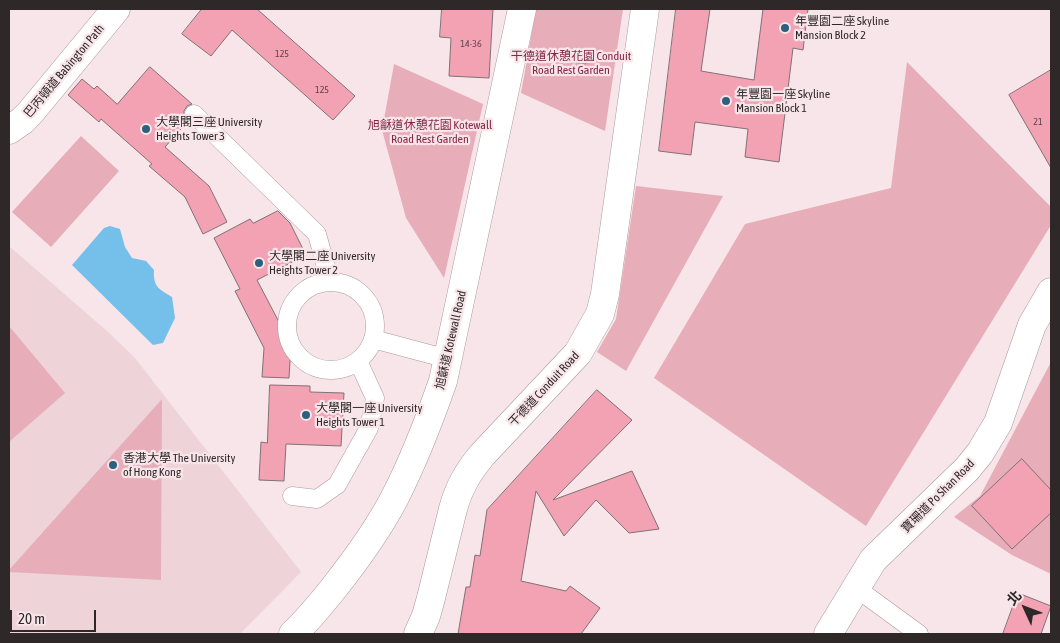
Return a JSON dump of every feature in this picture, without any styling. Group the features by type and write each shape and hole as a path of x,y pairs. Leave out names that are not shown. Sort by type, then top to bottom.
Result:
{"street":[{"name":"巴丙頓道 Babington Path","path":"9,130 22,122 30,113 116,9"},
{"name":"旭龢道 Kotewall Road","path":"293,634 323,602 371,537 394,499 430,418 443,381 448,359 522,9"},
{"name":"干德道 Conduit Road","path":"418,634 426,616 453,509 463,482 482,455 578,353 600,314 606,294 645,9"},
{"name":"寶珊道 Po Shan Road","path":"828,634 873,560 967,469 991,436 1008,396 1032,325 1051,292"}],"lane":[{"path":"194,114 317,234 330,282"},
{"path":"330,282 344,284 356,290 366,299 373,312 375,325 373,339 367,352 358,361 346,368 332,371 318,369 306,363 296,353 289,341 287,328 288,314 294,301 304,291 316,284 330,282"},
{"path":"373,339 448,359"},
{"path":"292,496 317,499 337,485 369,428 375,398 358,361"},
{"path":"856,588 918,634"}],"shaded area":[{"name":"香港大學 The University of Hong Kong","path":"9,246 107,331 135,358 301,572 240,634 9,634"}],"green space":[{"name":"干德道休憩花園 Conduit Road Rest Garden","path":"536,9 623,9 605,131 521,93"},
{"path":"907,62 1051,207 1051,225 866,526 654,378 745,224 891,188"},
{"name":"旭龢道休憩花園 Kotewall Road Rest Garden","path":"394,64 483,104 444,278 406,218 382,130"},
{"path":"81,136 119,171 51,247 12,212"},
{"path":"636,186 723,196 626,371 597,352 616,319"},
{"path":"9,326 65,393 9,442"},
{"path":"1051,362 1051,574 1012,555 954,517 980,496"},
{"path":"162,399 161,580 9,572 9,570"}],"water":[{"path":"110,226 120,229 125,247 132,258 146,261 154,270 158,287 172,297 175,318 163,343 153,345 72,265 104,228"}],"building":[{"path":"202,9 257,9 355,96 333,120 232,30 211,56 182,34"},
{"path":"442,9 493,9 489,78 449,76 451,38 440,37"},
{"name":"年豐園一座 Skyline Mansion Block 1","path":"676,9 710,9 701,71 754,80 763,9 808,9 803,50 793,48 779,162 745,157 748,129 695,122 691,155 659,151"},
{"name":"大學閣三座 University Heights Tower 3","path":"150,67 192,104 187,106 184,111 187,122 165,147 209,186 227,222 203,234 185,197 149,166 152,164 101,119 99,122 68,95 82,79 94,89 97,86 117,104"},
{"path":"1051,70 1051,168 1009,95"},
{"name":"大學閣二座 University Heights Tower 2","path":"278,211 290,223 306,255 257,280 291,345 289,378 262,377 264,348 235,291 240,289 214,238 250,219 253,223"},
{"name":"大學閣一座 University Heights Tower 1","path":"270,385 310,386 310,392 344,393 341,446 286,444 284,481 259,480 261,442 267,443"},
{"path":"597,390 632,420 553,500 632,471 659,529 629,533 596,500 564,536 536,491 521,581 566,591 570,586 600,608 581,634 458,634 466,587 470,587 475,555 480,556 487,510"},
{"path":"1022,459 1051,490 1051,513 1012,549 972,506"},
{"path":"1018,593 1051,606 1041,634 1003,634"}],"place":[{"name":"年豐園二座 Skyline Mansion Block 2","path":"785,28"},
{"name":"年豐園一座 Skyline Mansion Block 1","path":"726,101"},
{"name":"大學閣三座 University Heights Tower 3","path":"146,129"},
{"name":"大學閣二座 University Heights Tower 2","path":"259,263"},
{"name":"大學閣一座 University Heights Tower 1","path":"306,415"},
{"name":"香港大學 The University of Hong Kong","path":"113,465"}]}
